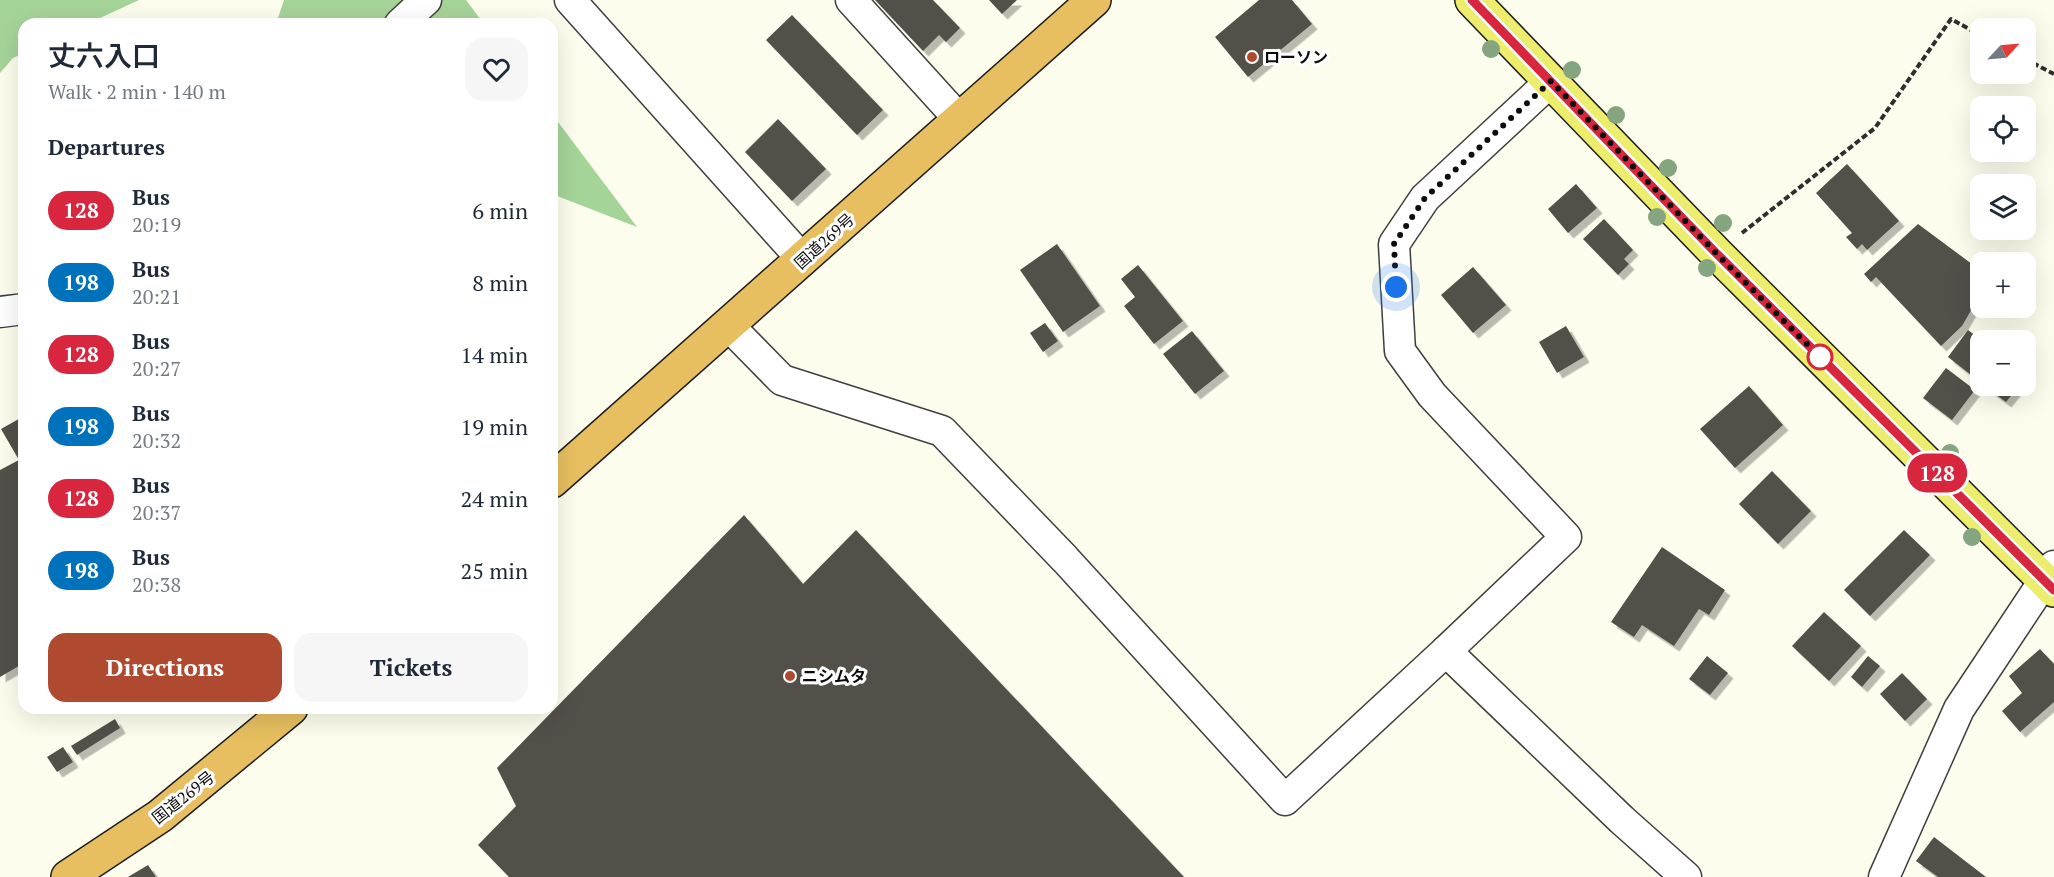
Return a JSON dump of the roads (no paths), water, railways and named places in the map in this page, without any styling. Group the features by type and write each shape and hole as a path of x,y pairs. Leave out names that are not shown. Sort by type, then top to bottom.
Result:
{"highway":[{"name":"国道269号","path":"558,476 1094,0"},
{"name":"国道269号","path":"68,877 160,816 284,714"}],"main road":[{"path":"1472,0 1716,253 2051,579"}],"street":[{"path":"406,18 426,0"},
{"path":"570,0 803,260"},
{"path":"851,0 960,120"},
{"path":"729,326 782,380 942,431 1065,560 1285,800 1566,537 1432,395 1400,351 1394,244 1425,198 1551,81"},
{"path":"0,312 18,310"},
{"path":"1884,877 1959,709 2051,579"},
{"path":"1446,651 1622,820 1686,877"}],"place":[{"name":"ローソン","path":"1252,57"},
{"name":"ニシムタ","path":"790,676"}]}
